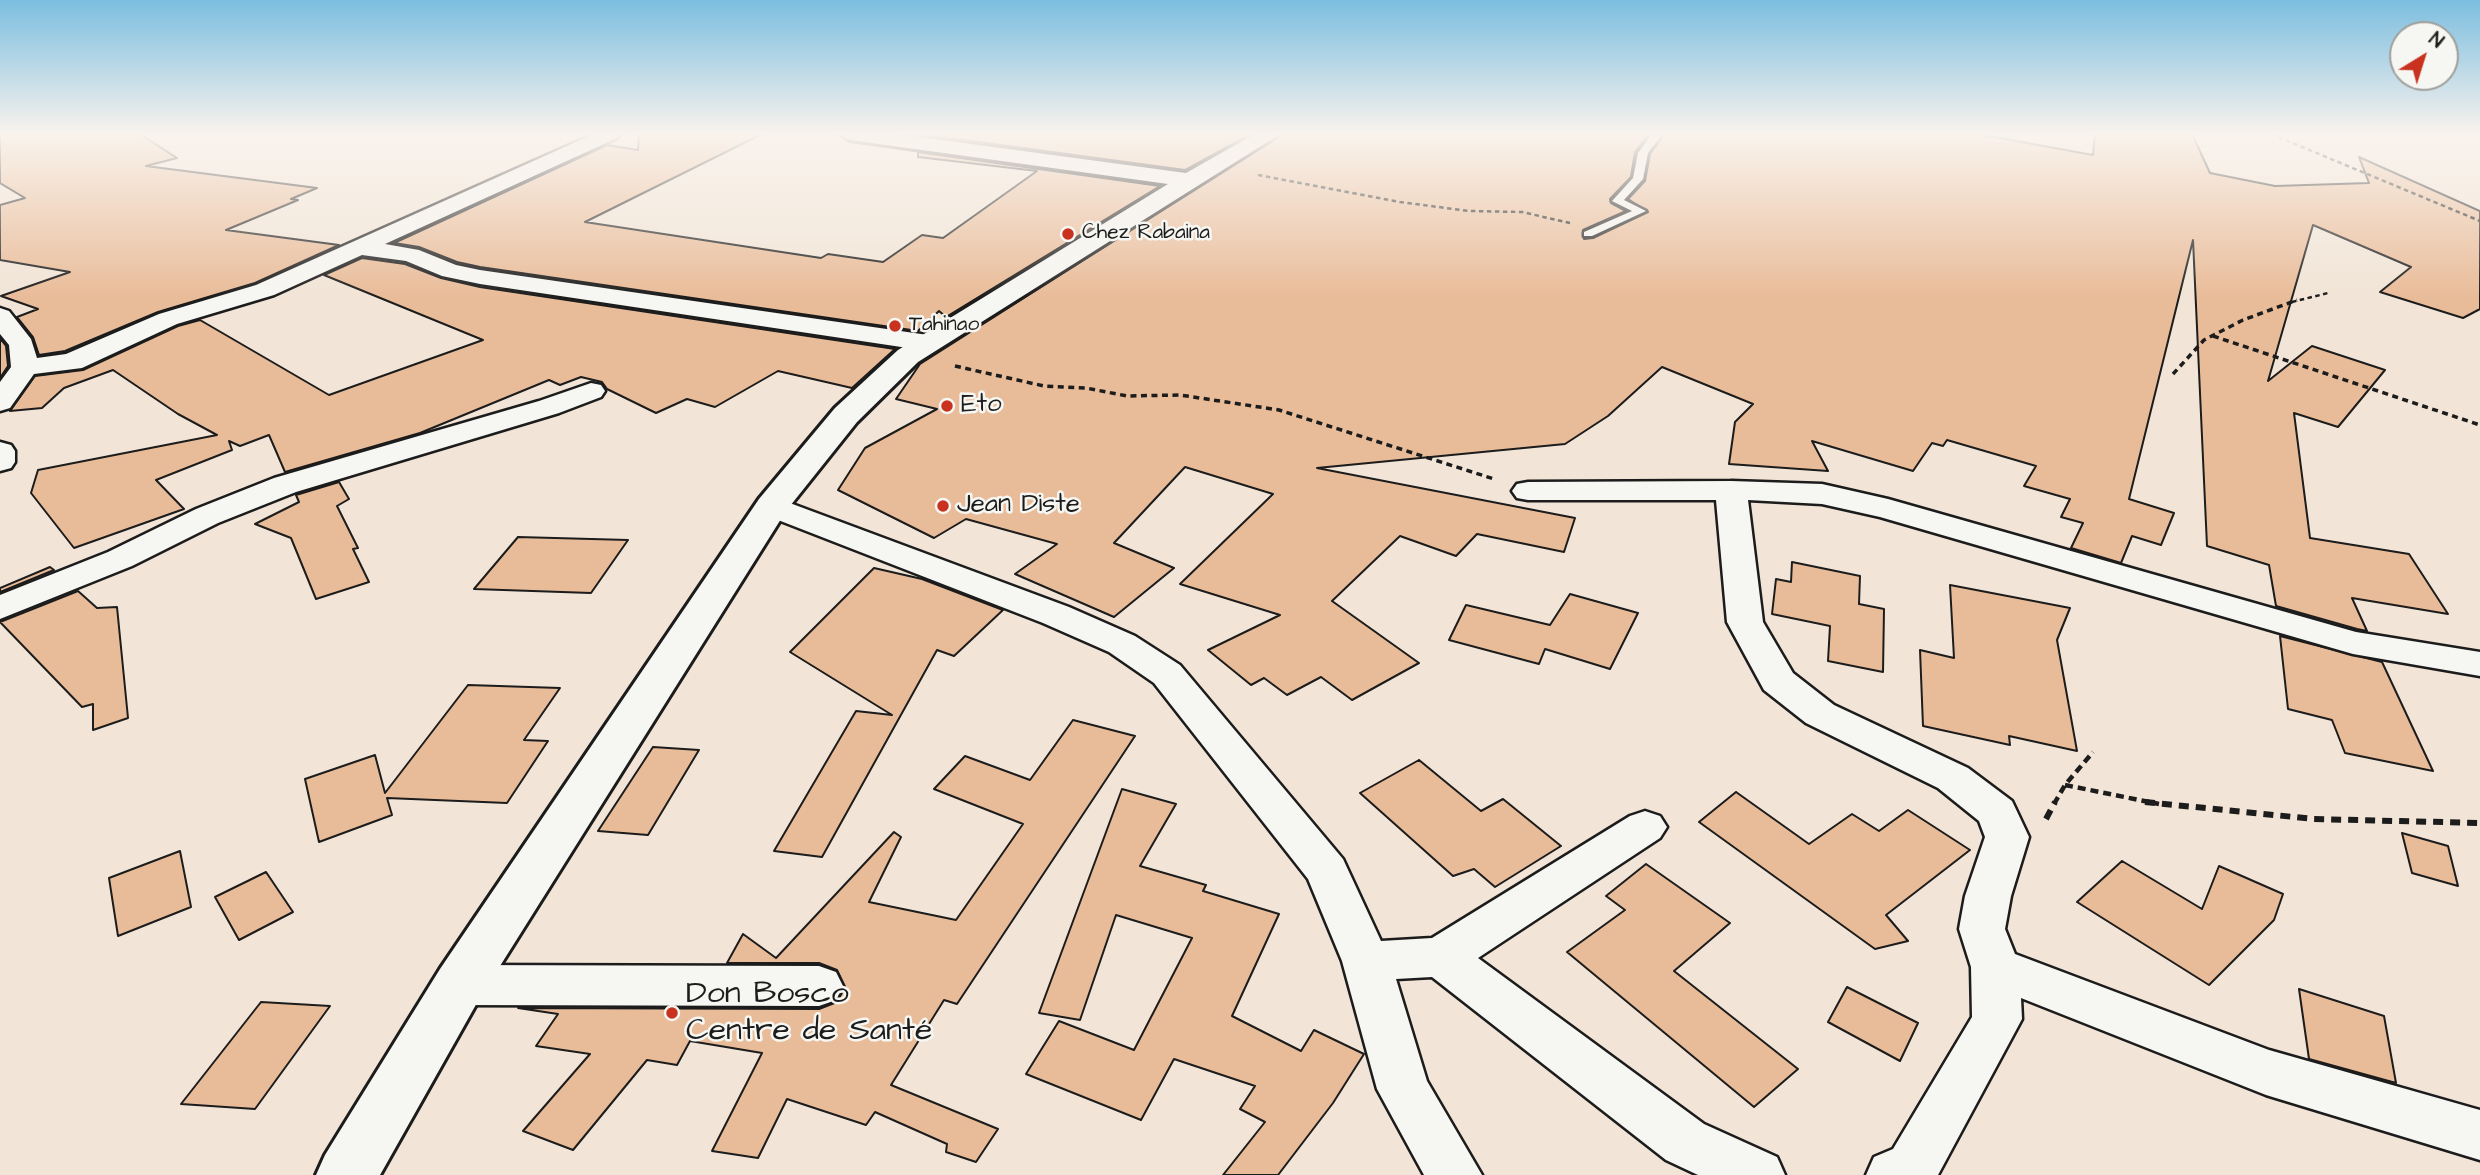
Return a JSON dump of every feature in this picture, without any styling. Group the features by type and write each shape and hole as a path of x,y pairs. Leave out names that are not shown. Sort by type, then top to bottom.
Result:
{"street":[{"path":"25,367 72,362 169,319 265,290 491,189"},
{"path":"347,1175 459,985 772,506 846,415 918,349 1175,189"},
{"path":"362,248 411,255 450,271 480,277 918,349"},
{"path":"0,316 22,345 25,367 0,402"},
{"path":"0,608 120,559 206,516 285,485 549,407 592,391"},
{"path":"0,451 0,463"},
{"path":"1528,491 1731,490 1822,494 1875,506 2353,643 2480,664"},
{"path":"1731,490 1745,622 1778,681 1820,714 1952,778 1997,812 2007,837 1988,896 1982,929 1995,967 1997,1019 1913,1167 1894,1175"},
{"path":"772,506 1056,615 1122,644 1167,674 1327,871 1366,961 1404,1089 1454,1175"},
{"path":"1366,961 1441,957 1644,827"},
{"path":"1441,957 1685,1142 1757,1175"},
{"path":"1995,967 2266,1072 2480,1135"},
{"path":"459,985 819,986"}],"lane":[{"path":"1588,234 1641,211 1616,201 1628,189"}],"path":[{"path":"1332,189 1400,202 1469,211 1522,212 1567,221 1588,234"},
{"path":"2403,189 2480,221"},
{"path":"2173,374 2204,340 2254,316 2310,295 2328,293"},
{"path":"2213,336 2480,425"},
{"path":"918,349 1044,386 1086,388 1127,396 1180,395 1217,403 1279,410 1528,491"},
{"path":"2007,837 2038,832 2065,785 2093,752"},
{"path":"2065,785 2148,803 2314,819 2480,823"}],"building":[{"path":"10,189 315,189 291,199 298,200 226,230 339,245 255,283 158,312 65,351 39,355 33,337 17,317 38,309 1,296 70,272 0,260 0,205 25,198"},
{"path":"512,189 652,189 585,222 821,258 828,254 883,262 922,235 943,238 1012,189 1155,189 946,317 939,311 918,331 480,267 457,262 419,247 394,243"},
{"path":"1196,189 1620,189 1610,199 1611,203 1626,211 1583,230 1584,239 1593,238 1648,212 1628,199 1638,189 2430,189 2480,211 2480,309 2463,318 2380,292 2411,267 2313,225 2268,381 2312,346 2385,370 2338,427 2294,413 2310,538 2409,554 2448,614 2352,598 2367,631 2276,606 2269,565 2207,546 2193,240 2129,499 2174,513 2161,545 2132,536 2121,563 2071,548 2083,523 2061,517 2070,499 2024,486 2036,466 1947,440 1943,446 1932,443 1913,471 1812,441 1828,471 1729,464 1735,422 1753,404 1662,367 1608,416 1565,444 1317,468 1575,518 1564,552 1477,534 1456,556 1400,536 1332,601 1419,663 1352,700 1321,677 1287,695 1264,678 1251,685 1208,650 1280,615 1180,584 1273,494 1185,467 1114,543 1174,568 1114,617 1015,574 1057,544 966,519 934,538 838,490 865,448 937,409 896,399 920,364"},
{"path":"362,258 405,264 441,278 480,287 895,349 852,388 778,371 715,407 687,399 656,413 607,389 602,382 581,377 560,385 549,380 420,433 285,472 269,435 240,446 229,441 232,450 156,480 184,509 74,548 31,493 38,470 217,435 178,414 113,370 64,388 42,408 10,411 35,376 83,370 178,326 200,320 329,395 483,340 324,275"},
{"path":"0,338 6,346 8,366 0,378"},
{"path":"339,482 349,499 337,506 358,548 353,549 369,582 316,599 291,538 255,524 299,502 296,495"},
{"path":"518,537 628,540 591,593 474,589"},
{"path":"1792,562 1860,576 1859,604 1884,609 1883,672 1828,661 1830,626 1772,614 1776,579 1791,582"},
{"path":"50,567 54,570 0,592 0,588"},
{"path":"874,568 922,579 1003,610 954,656 937,650 822,857 774,851 856,711 892,715 790,652"},
{"path":"1950,585 2070,608 2057,640 2077,751 2009,736 2010,745 1923,726 1920,650 1954,658"},
{"path":"78,591 97,608 117,607 128,718 93,730 93,704 82,707 0,622"},
{"path":"1570,594 1638,613 1610,669 1545,649 1539,664 1449,640 1466,605 1550,625"},
{"path":"2280,636 2382,662 2433,771 2345,753 2332,720 2288,709"},
{"path":"468,685 560,688 524,740 548,741 507,803 387,798 392,815 319,842 305,779 375,755 385,793"},
{"path":"1073,720 1135,736 957,1004 944,1000 891,1085 998,1129 976,1162 946,1152 947,1144 875,1112 866,1125 787,1099 758,1158 712,1151 762,1053 690,1041 677,1065 647,1060 573,1150 523,1131 590,1054 536,1046 558,1014 518,1008 819,1009 837,1002 845,987 837,970 819,963 727,963 743,934 776,958 894,832 901,837 869,902 956,920 1023,824 934,789 965,756 1030,780"},
{"path":"653,747 699,750 648,835 598,831"},
{"path":"1419,760 1481,811 1503,799 1561,846 1495,887 1474,869 1453,876 1360,793"},
{"path":"1122,789 1176,804 1140,866 1206,885 1203,891 1279,914 1232,1016 1301,1051 1314,1030 1364,1054 1333,1103 1278,1175 1223,1175 1265,1122 1240,1109 1255,1086 1174,1059 1141,1120 1026,1074 1059,1021 1134,1050 1192,938 1116,915 1080,1020 1039,1013"},
{"path":"1736,792 1809,844 1852,814 1879,831 1908,810 1970,850 1886,915 1908,941 1875,949 1699,822"},
{"path":"2402,833 2448,846 2458,886 2412,873"},
{"path":"180,851 191,907 118,936 109,878"},
{"path":"2122,861 2202,909 2219,866 2283,894 2274,920 2209,985 2077,902"},
{"path":"1646,864 1730,923 1674,971 1798,1069 1754,1107 1567,952 1625,910 1606,896"},
{"path":"266,872 293,912 239,940 215,897"},
{"path":"1847,987 1918,1023 1900,1061 1828,1022"},
{"path":"2299,989 2384,1016 2396,1083 2309,1059"},
{"path":"261,1002 330,1006 255,1109 181,1104"}],"place":[{"name":"Chez Rabaina","path":"1068,234"},
{"name":"Tahinao","path":"895,326"},
{"name":"Eto","path":"947,406"},
{"name":"Jean Diste","path":"943,506"},
{"name":"Don Bosco Centre de Santé","path":"672,1013"}]}
